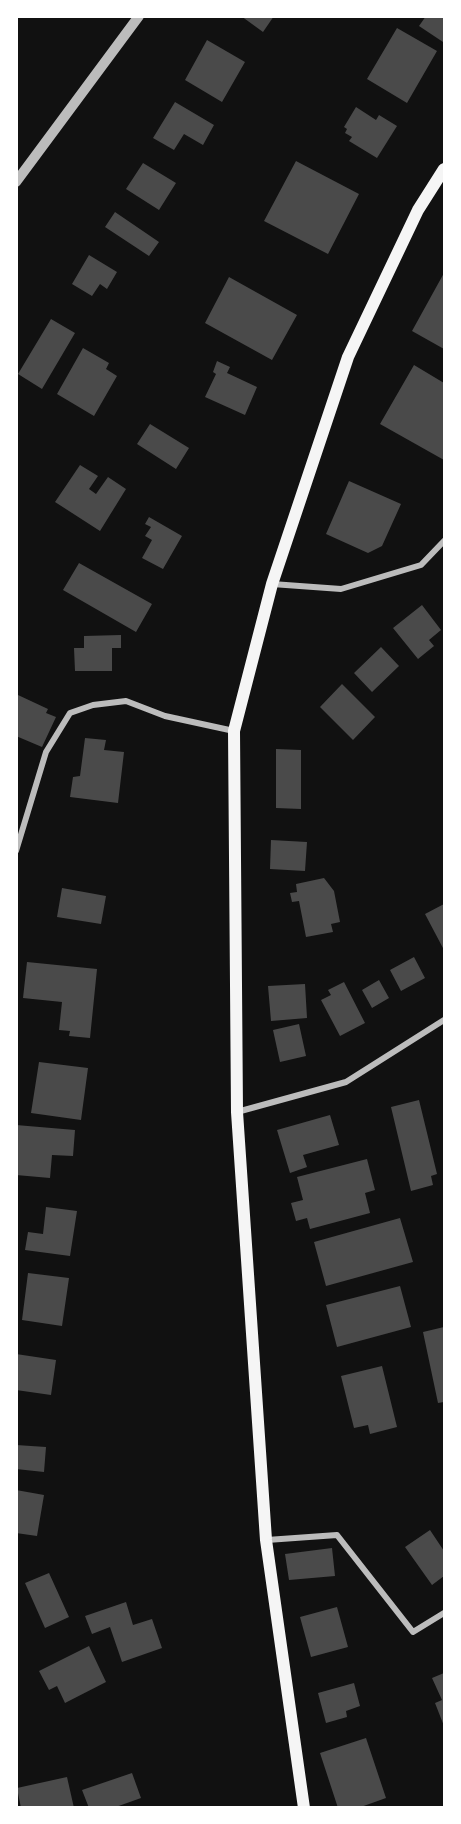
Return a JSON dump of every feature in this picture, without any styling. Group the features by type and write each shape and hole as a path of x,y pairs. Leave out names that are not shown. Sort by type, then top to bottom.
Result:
{"main road":[{"path":"304,1808 266,1540 237,1112 234,731 272,584 348,357 418,210 444,169"}],"street":[{"path":"16,182 139,16"},
{"path":"272,584 341,589 422,565 444,541"},
{"path":"16,851 46,752 70,714 93,705 126,701 165,716 234,731"},
{"path":"237,1112 346,1082 444,1020"},
{"path":"266,1540 337,1535 413,1632 444,1613"}],"building":[{"path":"241,16 274,16 263,32"},
{"path":"426,16 444,16 443,42 419,26"},
{"path":"397,28 437,51 407,103 367,79"},
{"path":"207,40 245,62 222,102 185,80"},
{"path":"175,102 214,125 203,145 184,134 174,150 153,138"},
{"path":"356,107 376,120 379,115 397,126 377,158 349,141 352,137 345,133 347,129 344,127"},
{"path":"296,161 359,194 328,254 264,221"},
{"path":"143,163 176,183 159,210 126,189"},
{"path":"115,212 159,242 149,256 105,227"},
{"path":"89,255 117,272 107,289 100,284 92,296 72,284"},
{"path":"444,273 444,349 412,331"},
{"path":"229,277 297,315 272,360 205,323"},
{"path":"51,319 75,333 42,389 18,374"},
{"path":"83,348 109,363 106,369 117,376 94,416 57,394"},
{"path":"217,361 230,367 227,373 257,387 245,415 205,397 216,374 213,372"},
{"path":"414,365 444,383 444,460 380,424"},
{"path":"150,424 189,448 176,469 137,444"},
{"path":"80,465 98,476 89,489 96,494 108,477 126,489 100,531 55,502"},
{"path":"349,481 401,504 382,546 368,553 326,534"},
{"path":"149,517 182,536 163,569 142,558 152,540 145,536 151,527 145,524"},
{"path":"79,563 152,604 136,632 63,590"},
{"path":"422,605 441,630 429,640 434,646 418,659 393,628"},
{"path":"121,635 121,648 112,648 112,671 75,671 74,648 84,648 84,636"},
{"path":"381,647 399,666 372,692 354,673"},
{"path":"342,684 375,717 353,740 320,707"},
{"path":"18,695 48,709 46,713 56,717 42,747 16,736"},
{"path":"85,738 106,740 104,750 124,752 118,803 70,797 73,777 80,776"},
{"path":"276,749 301,750 301,809 276,808"},
{"path":"271,840 307,842 305,871 270,869"},
{"path":"324,878 334,891 340,922 331,924 333,932 306,937 299,901 292,902 290,893 297,892 296,884"},
{"path":"62,888 106,896 101,924 57,917"},
{"path":"444,904 444,950 425,914"},
{"path":"414,957 425,978 401,991 390,970"},
{"path":"27,962 97,969 90,1038 69,1036 70,1031 59,1030 62,1002 23,998"},
{"path":"379,980 389,998 372,1008 362,990"},
{"path":"344,982 365,1023 340,1036 321,1000 331,995 328,990"},
{"path":"305,984 307,1018 271,1021 268,986"},
{"path":"299,1024 306,1056 280,1062 273,1030"},
{"path":"39,1062 88,1068 81,1120 31,1113"},
{"path":"419,1100 437,1174 431,1176 433,1185 411,1191 391,1107"},
{"path":"330,1115 339,1145 303,1155 307,1167 290,1173 277,1130"},
{"path":"16,1125 75,1130 73,1156 52,1155 50,1178 16,1175"},
{"path":"367,1159 375,1190 365,1193 370,1213 310,1229 307,1218 296,1221 291,1203 303,1200 297,1177"},
{"path":"46,1207 77,1211 70,1256 25,1250 28,1232 43,1234"},
{"path":"400,1218 413,1262 326,1286 314,1242"},
{"path":"28,1273 69,1278 62,1326 22,1320"},
{"path":"400,1286 411,1327 337,1347 326,1305"},
{"path":"444,1327 444,1402 438,1403 423,1332"},
{"path":"16,1354 56,1360 51,1395 16,1390"},
{"path":"382,1366 397,1427 370,1434 368,1425 354,1428 341,1376"},
{"path":"16,1445 46,1447 44,1472 16,1469"},
{"path":"16,1490 44,1495 37,1536 16,1533"},
{"path":"430,1530 444,1551 444,1576 432,1585 405,1547"},
{"path":"332,1548 335,1576 289,1580 285,1554"},
{"path":"49,1573 69,1617 45,1628 25,1583"},
{"path":"126,1602 133,1625 152,1619 162,1648 122,1662 110,1627 92,1634 85,1616"},
{"path":"337,1607 348,1647 311,1657 300,1617"},
{"path":"89,1646 106,1682 65,1703 57,1686 49,1690 39,1671"},
{"path":"444,1673 444,1726 435,1703 442,1700 432,1678"},
{"path":"354,1683 360,1706 346,1711 347,1717 326,1723 318,1693"},
{"path":"366,1738 386,1798 358,1808 338,1808 320,1753"},
{"path":"132,1773 141,1798 113,1808 89,1808 82,1790"},
{"path":"67,1777 74,1808 21,1808 17,1788"}]}
